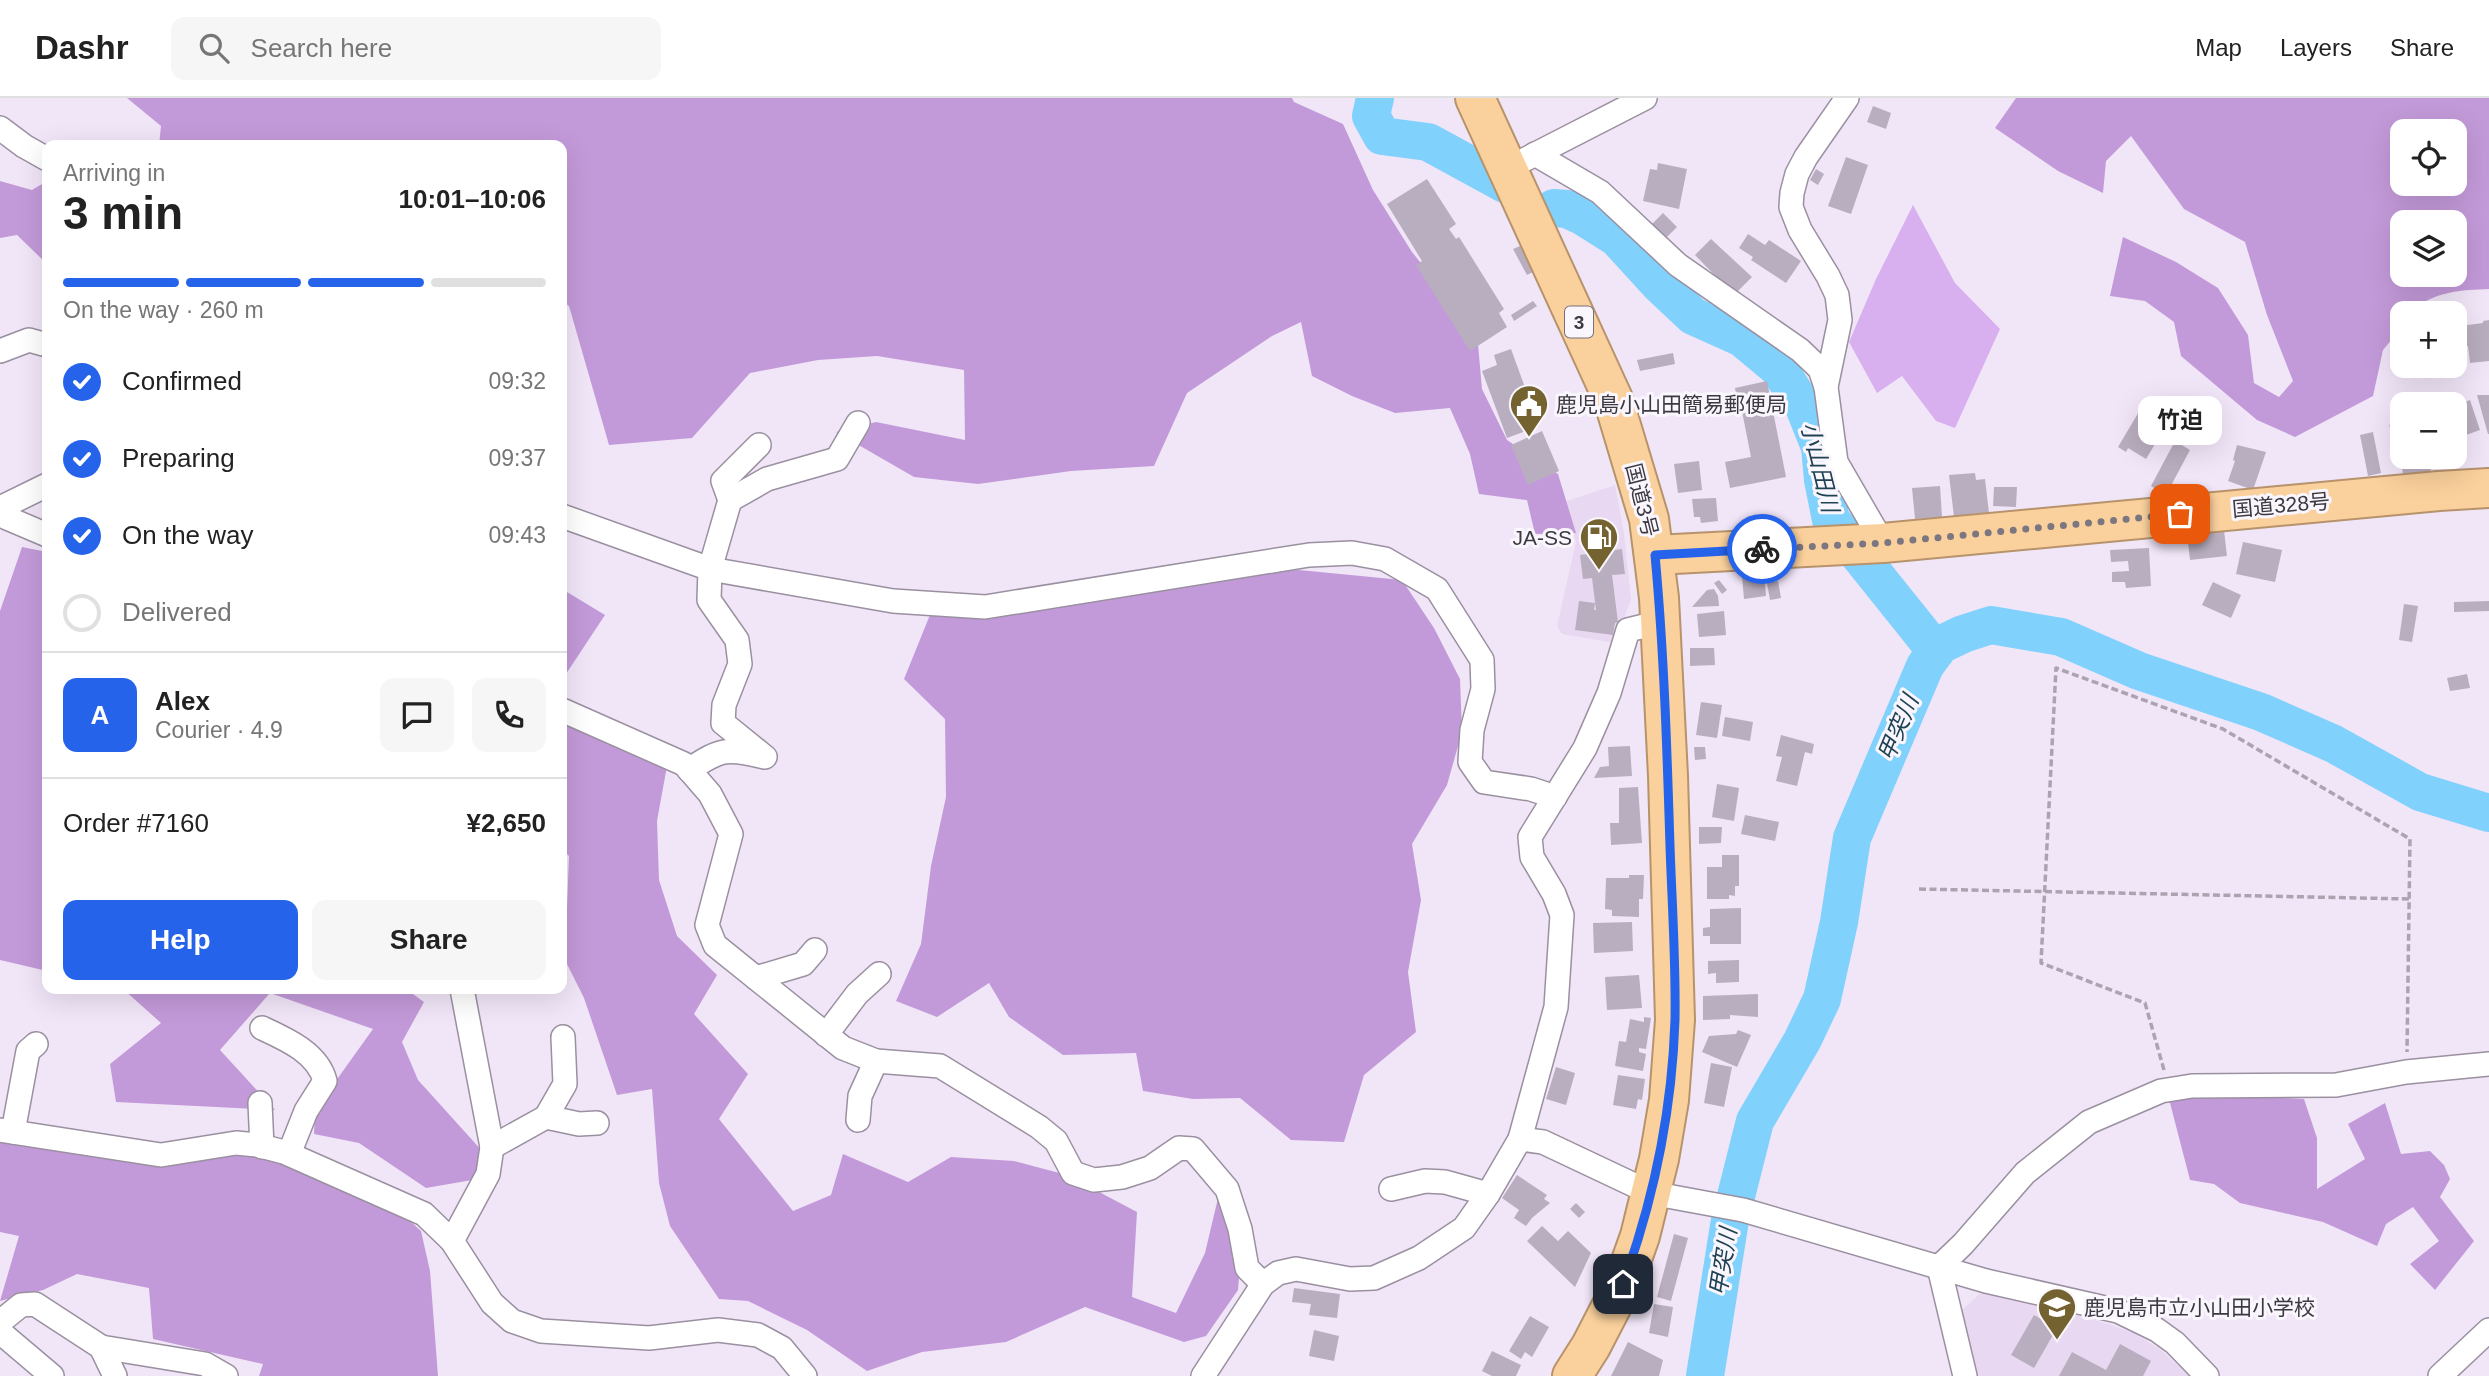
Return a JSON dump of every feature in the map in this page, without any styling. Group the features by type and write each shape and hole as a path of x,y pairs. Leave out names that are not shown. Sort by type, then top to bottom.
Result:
{"highway":[{"name":"国道3号","path":"1475,98 1522,161 1613,399 1645,502 1655,555 1661,622 1675,1020 1669,1100 1640,1236 1623,1284 1572,1376"},
{"name":"国道328号","path":"1655,555 1877,543 2489,488"}],"street":[{"path":"1522,161 1645,98"},
{"path":"1826,387 1840,320 1837,295 1800,230 1791,207 1791,193 1806,157 1847,98"},
{"path":"0,128 42,156"},
{"path":"1522,161 1600,192 1678,265 1800,350 1820,369 1826,387 1836,462 1877,543"},
{"path":"0,351 29,340 42,344"},
{"path":"730,500 767,479 837,459 858,423"},
{"path":"689,770 712,754 736,750 765,757 723,723 723,705 740,664 737,640 709,600 710,569 730,500 723,481 759,445"},
{"path":"42,487 0,508 7,518 42,533"},
{"path":"567,518 710,569 893,601 985,607 1309,555 1353,553 1385,559 1437,589 1482,660 1483,688 1472,730 1470,762 1484,782 1531,789 1555,797"},
{"path":"1209,1371 1263,1284 1278,1273 1296,1269 1350,1279 1374,1278 1419,1258 1464,1228 1488,1194 1520,1139 1556,1007 1562,915 1554,894 1532,857 1530,837 1585,748 1609,693 1628,630 1661,622"},
{"path":"567,712 684,764 710,794 731,834 707,925 715,945 843,1048 876,1061 940,1066 1039,1127 1056,1141 1073,1173 1094,1180 1122,1177 1150,1168 1179,1148 1193,1149 1227,1189 1240,1229 1247,1268 1263,1284"},
{"path":"756,978 803,964 815,950"},
{"path":"826,1035 857,995 879,974"},
{"path":"452,1241 488,1174 492,1147 463,994"},
{"path":"262,1028 294,1043 322,1069 325,1081 306,1111 289,1154"},
{"path":"492,1147 546,1117 565,1084 563,1037"},
{"path":"36,1044 27,1051 6,1131 161,1155 236,1143 289,1154 424,1214 452,1241 492,1303 512,1321 541,1331 649,1338 718,1330 758,1335 782,1348 805,1376"},
{"path":"858,1120 860,1096 876,1061"},
{"path":"1939,1267 1963,1244 2025,1173 2089,1122 2161,1091 2192,1086 2336,1085 2406,1072 2489,1064"},
{"path":"260,1103 262,1147"},
{"path":"546,1117 579,1124 597,1123"},
{"path":"1520,1139 1543,1142 1651,1193 1743,1210 1986,1281 2118,1311 2134,1317 2175,1343 2207,1376"},
{"path":"1420,1166 1445,1182"},
{"path":"1391,1189 1424,1181 1445,1182 1488,1194"},
{"path":"1939,1267 1965,1376"},
{"path":"0,1322 21,1305 36,1304 101,1347 205,1364 226,1376"},
{"path":"2440,1376 2489,1331"},
{"path":"0,1332 52,1376"},
{"path":"101,1347 115,1376"}],"path":[{"path":"2169,1090 2145,1003 2041,963 2056,668 2223,729 2410,839 2406,1072"},
{"path":"1919,890 2409,899"}],"shaded area":[{"path":"127,98 1292,98 1294,102 1343,124 1373,190 1412,252 1477,333 1482,389 1507,440 1558,474 1576,533 1535,534 1527,500 1479,494 1470,454 1450,408 1395,413 1312,376 1301,322 1272,336 1187,393 1154,466 1071,471 978,484 914,477 836,432 876,422 965,440 964,370 877,356 818,360 750,373 692,438 609,445 567,305 567,140 160,140 161,126"},
{"path":"2016,98 2489,98 2489,289 2448,293 2426,301 2390,301 2390,342 2383,350 2373,396 2295,437 2257,420 2181,356 2174,322 2145,301 2110,296 2123,237 2176,262 2218,288 2248,335 2254,383 2279,397 2293,381 2267,315 2245,242 2184,209 2131,136 2106,161 2103,193 2058,171 1995,128"},
{"path":"0,181 32,190 42,184 42,259 17,235 0,238"},
{"path":"1913,205 1955,283 2000,329 1955,428 1936,421 1902,376 1877,393 1849,342 1876,279"},
{"name":"JA-SS","path":"1615,485 1624,533 1631,600 1615,643 1562,634 1557,626 1576,542 1564,502"},
{"path":"22,547 42,551 42,970 0,960 0,611"},
{"path":"1299,570 1402,580 1434,628 1460,679 1462,732 1447,785 1412,844 1421,900 1408,972 1416,1032 1364,1075 1344,1142 1291,1140 1240,1098 1193,1099 1143,1091 1136,1053 1063,1055 1009,1017 989,983 937,1017 896,1001 921,944 931,866 946,797 945,719 904,679 936,600 1077,597 1225,573"},
{"path":"567,592 605,615 567,672"},
{"path":"567,714 669,755 657,821 659,880 677,936 717,975 694,1014 748,1074 719,1119 793,1211 831,1195 843,1154 908,1182 951,1157 1014,1161 1067,1175 1137,1212 1132,1297 1176,1313 1205,1253 1218,1198 1241,1253 1238,1290 1206,1336 1184,1342 1085,1307 1006,1342 922,1352 867,1371 807,1330 748,1301 719,1299 670,1226 659,1183 652,1089 617,1095 584,998 567,964"},
{"path":"129,994 269,994 220,1050 275,1110 116,1102 110,1064 161,1023"},
{"path":"273,994 413,994 424,1002 402,1042 418,1080 484,1153 478,1179 426,1188 359,1143 314,1134 315,1110 373,1029"},
{"path":"2207,1094 2304,1099 2317,1138 2317,1189 2365,1159 2348,1124 2385,1103 2401,1154 2430,1151 2444,1165 2450,1179 2440,1197 2474,1241 2435,1290 2410,1264 2439,1241 2413,1207 2386,1224 2377,1246 2323,1222 2240,1203 2214,1184 2190,1180 2169,1099"},
{"path":"0,1140 260,1152 387,1200 421,1231 430,1271 438,1376 259,1376 263,1364 153,1339 149,1288 77,1274 43,1290 0,1301 19,1236 0,1232"},
{"name":"鹿児島市立小山田小学校","path":"1983,1291 2109,1324 2133,1333 2160,1349 2189,1376 1975,1376 1962,1310"}],"building":[{"path":"1873,106 1891,113 1886,129 1867,122"},
{"path":"1846,157 1868,165 1851,214 1828,206"},
{"path":"1658,163 1687,169 1679,209 1643,201 1650,169 1657,170"},
{"path":"1816,169 1824,174 1818,185 1810,180"},
{"path":"1427,179 1456,224 1449,229 1456,239 1459,237 1504,309 1499,313 1507,327 1470,351 1416,265 1422,261 1387,204"},
{"path":"1663,213 1677,227 1666,238 1652,224"},
{"path":"1748,234 1765,245 1769,240 1801,261 1786,283 1751,260 1753,257 1739,248"},
{"path":"1711,239 1752,277 1734,295 1695,255"},
{"path":"1520,246 1533,272 1527,275 1513,249"},
{"path":"1533,301 1537,306 1514,321 1511,315"},
{"path":"2489,320 2489,361 2470,363 2467,325"},
{"path":"1511,349 1539,426 1507,438 1482,371 1497,365 1494,355"},
{"path":"1673,353 1675,364 1640,371 1637,360"},
{"path":"1767,381 1786,477 1730,488 1725,462 1751,457 1735,388"},
{"path":"2477,395 2489,395 2489,434 2488,434"},
{"path":"2470,400 2480,430 2467,435 2467,401"},
{"path":"2140,410 2166,426 2146,459 2128,448 2126,452 2118,447"},
{"path":"1542,431 1559,471 1528,485 1511,445"},
{"path":"2373,432 2381,473 2368,476 2360,435"},
{"path":"2175,441 2190,450 2166,495 2151,486"},
{"path":"2237,445 2266,452 2253,490 2228,481"},
{"path":"1699,461 1702,490 1678,493 1674,464"},
{"path":"2402,469 2430,469 2431,474 2403,476"},
{"path":"1975,473 1976,480 1985,479 1989,513 1954,517 1949,475"},
{"path":"1940,486 1942,517 1915,519 1912,488"},
{"path":"1994,487 2017,487 2016,507 1993,506"},
{"path":"1716,498 1718,521 1701,523 1700,517 1694,517 1692,499"},
{"path":"2224,530 2227,556 2190,560 2187,533"},
{"path":"2243,542 2282,550 2275,582 2236,574"},
{"path":"2149,548 2151,586 2126,588 2125,582 2112,582 2112,572 2129,571 2128,561 2111,562 2110,550"},
{"path":"1622,549 1625,574 1612,575 1618,622 1615,623 1613,635 1575,630 1579,601 1595,603 1596,610 1592,578 1583,579 1580,555"},
{"path":"1764,574 1766,596 1744,599 1742,576"},
{"path":"1719,580 1727,590 1722,594 1714,583"},
{"path":"1778,581 1781,598 1770,600 1767,583"},
{"path":"2213,582 2241,595 2231,618 2202,605"},
{"path":"1714,589 1719,606 1692,607 1707,590"},
{"path":"2489,601 2489,611 2454,612 2454,602"},
{"path":"2404,604 2418,606 2412,642 2399,640"},
{"path":"1724,611 1726,635 1699,637 1697,614"},
{"path":"1690,648 1714,648 1715,665 1690,666"},
{"path":"2467,674 2470,688 2450,691 2447,678"},
{"path":"1701,702 1722,705 1717,738 1696,735"},
{"path":"1725,717 1753,722 1750,741 1722,736"},
{"path":"1781,735 1814,744 1812,754 1805,752 1797,786 1776,781 1782,757 1776,756"},
{"path":"1630,746 1632,776 1594,778 1600,767 1609,766 1608,747"},
{"path":"1694,747 1705,747 1706,759 1695,760"},
{"path":"1717,784 1739,788 1734,821 1712,817"},
{"path":"1638,787 1642,843 1611,845 1610,823 1619,823 1619,788"},
{"path":"1745,815 1779,822 1775,841 1741,834"},
{"path":"1699,827 1722,827 1721,843 1699,844"},
{"path":"1722,855 1739,855 1739,886 1735,886 1735,896 1729,895 1729,899 1707,899 1707,867 1722,867"},
{"path":"1629,875 1644,875 1643,899 1639,899 1639,917 1612,916 1612,910 1605,909 1606,878 1629,878"},
{"path":"1741,908 1741,944 1710,944 1710,936 1703,936 1703,928 1710,927 1710,909"},
{"path":"1632,922 1633,951 1594,953 1593,923"},
{"path":"1739,960 1739,982 1716,983 1716,973 1708,974 1708,961"},
{"path":"1639,975 1642,1008 1607,1010 1605,977"},
{"path":"1758,994 1758,1017 1730,1015 1730,1019 1703,1020 1703,996"},
{"path":"1644,1017 1651,1018 1646,1049 1639,1048 1639,1052 1646,1054 1643,1071 1615,1066 1619,1041 1626,1042 1630,1019 1644,1022"},
{"path":"1738,1030 1751,1035 1737,1067 1702,1052 1709,1036 1736,1034"},
{"path":"1711,1063 1732,1067 1724,1107 1704,1103"},
{"path":"1556,1067 1575,1073 1566,1105 1546,1099"},
{"path":"1618,1075 1645,1079 1642,1100 1638,1099 1636,1109 1613,1105"},
{"path":"1517,1175 1547,1195 1544,1199 1550,1203 1526,1226 1514,1218 1519,1210 1502,1198"},
{"path":"1576,1203 1585,1212 1579,1218 1570,1209"},
{"path":"1542,1226 1558,1241 1568,1231 1591,1253 1575,1287 1527,1241"},
{"path":"1674,1234 1688,1238 1671,1301 1657,1297"},
{"path":"1294,1288 1340,1294 1337,1318 1309,1315 1311,1304 1292,1302"},
{"path":"1654,1304 1673,1307 1668,1337 1649,1333"},
{"path":"2034,1315 2057,1328 2034,1368 2011,1355"},
{"path":"1530,1316 1549,1327 1532,1357 1525,1352 1521,1359 1509,1351"},
{"path":"1314,1330 1339,1336 1334,1361 1309,1356"},
{"path":"1628,1342 1663,1360 1659,1376 1611,1376"},
{"path":"2120,1344 2151,1361 2143,1376 2059,1376 2072,1352 2106,1370"},
{"path":"1492,1351 1521,1365 1516,1376 1492,1376 1482,1371"}],"waterway":[{"name":"小山田川","path":"1375,98 1371,116 1382,136 1428,142 1505,184"},
{"name":"小山田川","path":"1554,208 1567,209 1582,216 1617,238 1693,316 1742,338 1778,368 1804,407 1820,447 1831,520 1936,651"},
{"name":"甲突川","path":"1705,1376 1730,1220 1755,1121 1802,1041 1822,999 1839,922 1852,838 1925,666 1940,645 1991,625 2061,637 2139,671 2261,712 2334,744 2420,792 2489,813"}],"way so far":[{"path":"1762,549 1883,543 2180,514"}],"place":[{"name":"鹿児島小山田簡易郵便局","path":"1529,438"},
{"name":"竹迫","path":"2180,514"},
{"name":"JA-SS","path":"1599,571"},
{"name":"鹿児島市立小山田小学校","path":"2057,1341"}],"route":[{"path":"1623,1284 1640,1236 1659,1159 1669,1100 1675,1020 1668,776 1655,555 1762,549"}]}
